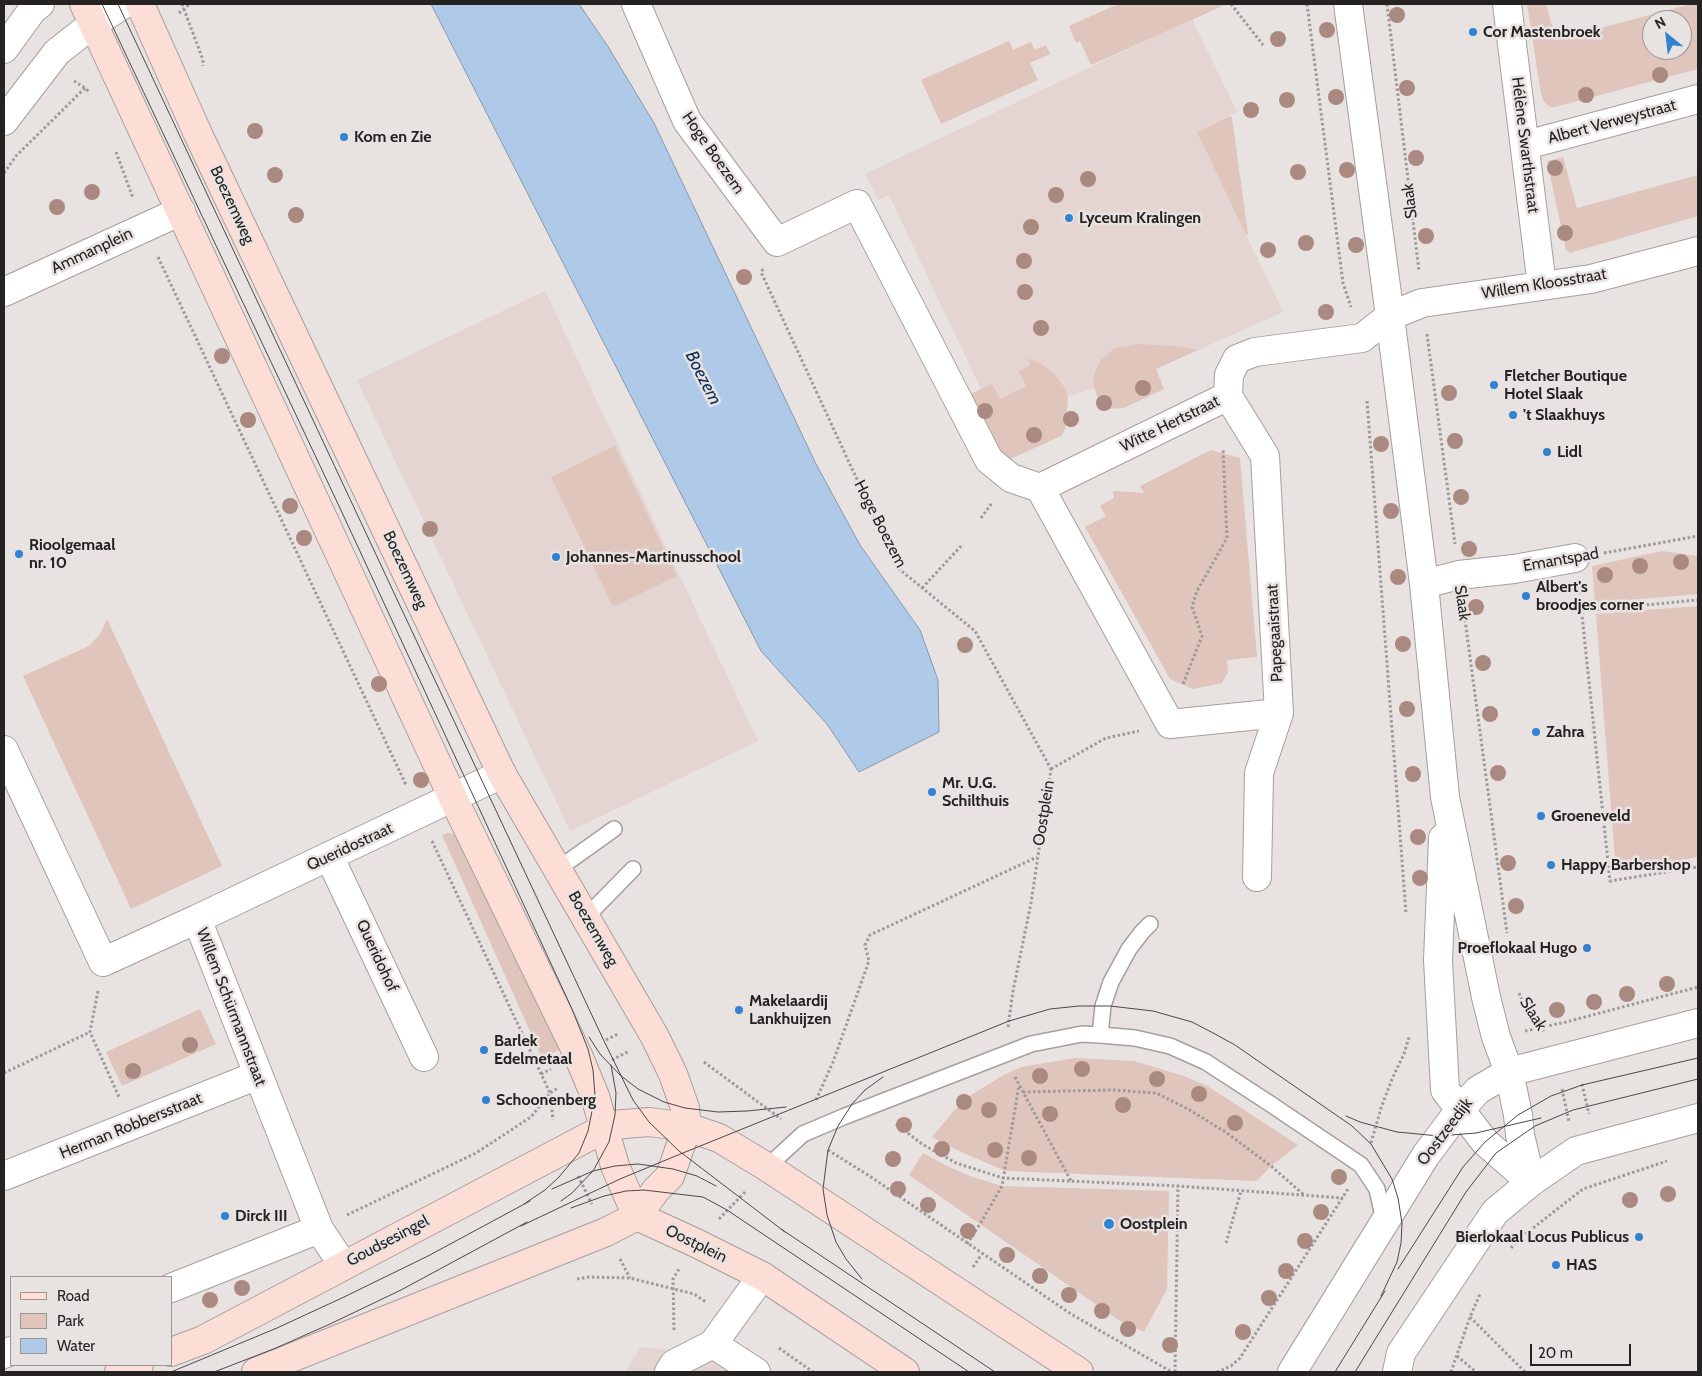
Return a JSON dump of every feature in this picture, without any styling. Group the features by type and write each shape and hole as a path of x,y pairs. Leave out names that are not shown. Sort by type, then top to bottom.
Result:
{"main road":[{"name":"Boezemweg","path":"140,4 202,143 502,774 655,1037 669,1066 685,1108 686,1127"},
{"path":"89,14 453,798 578,1055 594,1096 614,1166 637,1216"},
{"path":"604,1128 612,1125 649,1122 686,1127 719,1138 768,1167 1079,1372"},
{"path":"256,1372 606,1232 637,1216 656,1190 670,1176 680,1151 686,1127"},
{"name":"Goudsesingel","path":"172,1352 204,1340 604,1128"},
{"name":"Oostplein","path":"637,1216 762,1276 905,1372"},
{"path":"120,1372 136,1366"}],"street":[{"path":"4,49 33,9 40,4"},
{"path":"4,121 89,14 124,4"},
{"name":"Hoge Boezem","path":"636,4 687,121 777,242"},
{"path":"1348,4 1424,584 1445,797 1486,997 1496,1037 1509,1072 1520,1135 1531,1182"},
{"name":"Hélène Swarthstraat","path":"1507,4 1542,286"},
{"name":"Albert Verweystraat","path":"1526,145 1698,99"},
{"path":"777,242 857,204 989,460 1010,478 1040,488 1170,724 1279,713"},
{"name":"Ammanplein","path":"4,292 144,226 181,211"},
{"name":"Willem Kloosstraat","path":"1390,316 1422,303 1591,279 1698,250"},
{"path":"1362,338 1390,316"},
{"name":"Witte Hertstraat","path":"1040,488 1228,396 1230,375 1237,360 1255,352 1362,338"},
{"name":"Papegaaistraat","path":"1228,396 1266,456 1279,713 1259,773 1257,877"},
{"name":"Emantspad","path":"1424,584 1459,575 1514,569 1576,558"},
{"path":"4,750 103,962"},
{"name":"Queridostraat","path":"197,918 502,774"},
{"path":"1445,797 1438,960 1445,1090 1484,1142 1531,1182"},
{"name":"Queridohof","path":"329,856 424,1057"},
{"name":"Willem Schürmannstraat","path":"103,962 197,918 319,1229 343,1265"},
{"name":"Oostzeedijk","path":"1292,1372 1384,1221 1439,1136 1459,1110 1478,1090 1509,1072 1698,1024"},
{"name":"Herman Robbersstraat","path":"4,1176 258,1075"},
{"path":"1397,1372 1401,1353 1495,1212 1531,1182 1586,1148 1698,1118"},
{"path":"172,1288 319,1229"},
{"path":"669,1372 674,1364 713,1344 762,1276"},
{"path":"713,1344 756,1372"}],"lane":[{"path":"558,869 614,829"},
{"path":"586,918 633,869"},
{"path":"1100,1034 1103,1006 1111,982 1129,949 1150,924"},
{"path":"768,1167 803,1134 1007,1052 1056,1038 1082,1034 1100,1034 1135,1038 1170,1046 1206,1062 1361,1165 1377,1189 1384,1221"}],"path":[{"path":"184,8 190,4"},
{"path":"1231,4 1263,45"},
{"path":"1307,4 1343,283 1362,338"},
{"name":"Slaak","path":"1387,4 1422,303 1508,939"},
{"path":"4,173 16,156 85,88 90,94"},
{"path":"113,145 144,226 550,1093 552,1117 564,1148 630,1278"},
{"name":"Hoge Boezem","path":"777,242 761,272 898,568 975,631 1052,769"},
{"path":"1366,396 1407,917"},
{"path":"1052,769 1106,738 1170,724 1202,636 1192,607 1197,592 1227,538 1223,443"},
{"name":"Emantspad","path":"1576,558 1698,536"},
{"path":"922,588 963,544"},
{"path":"1579,594 1610,881 1698,867"},
{"path":"1582,611 1698,600"},
{"name":"Oostplein","path":"1007,1052 1011,1006 1031,903 1052,769"},
{"name":"Oostplein","path":"803,1134 816,1098 834,1062 869,961 865,945 870,935 1037,857"},
{"path":"103,962 90,1032 132,1125"},
{"name":"Slaak","path":"1516,985 1525,1007 1543,1027 1565,1057 1586,1148"},
{"path":"1543,1027 1698,987"},
{"name":"Slaak","path":"1566,1022 1565,1057 1586,1148"},
{"path":"4,1073 90,1032"},
{"path":"1218,1372 1231,1366 1240,1358 1343,1198 1371,1144 1381,1108 1404,1054 1410,1034"},
{"path":"1016,1079 1071,1181"},
{"path":"967,1244 1002,1186 1019,1085"},
{"path":"1023,1092 1113,1090 1156,1093 1188,1109 1227,1134 1271,1166 1304,1195"},
{"path":"319,1229 476,1153 531,1117 550,1093"},
{"path":"748,1096 871,1177 1071,1314 1173,1372 1178,1186"},
{"path":"878,1104 898,1127 922,1144 956,1163 1003,1178 1178,1186 1343,1198"},
{"path":"1507,1253 1519,1239 1583,1189 1671,1160"},
{"path":"1226,1243 1241,1191"},
{"path":"1451,1372 1470,1317 1481,1292"},
{"path":"1470,1317 1525,1372"},
{"path":"1457,1356 1476,1372"}],"shaded area":[{"name":"Lyceum Kralingen","path":"1192,19 1237,112 1197,132 1283,312 1156,369 995,419 889,195 878,200 865,174"},
{"name":"Johannes-Martinusschool","path":"545,291 758,741 570,831 357,380"},
{"path":"641,1347 719,1355 744,1372 625,1372"}],"green space":[{"path":"1118,4 1227,4 1091,65 1080,41 1076,43 1069,26"},
{"path":"1527,4 1546,4 1556,40 1642,17 1642,60 1692,60 1692,10 1668,10 1698,4 1698,69 1555,107 1550,107 1544,102 1541,94"},
{"path":"1009,41 1013,50 1031,42 1035,50 1046,45 1050,54 1030,63 1038,80 941,124 921,80"},
{"path":"1230,116 1232,118 1248,234 1246,235 1197,132"},
{"path":"1563,157 1577,208 1698,175 1698,216 1570,253 1566,250 1547,161"},
{"path":"1138,344 1198,350 1156,369 1164,389 1124,408 1101,408 1093,384 1094,375 1100,361 1115,348"},
{"path":"1027,358 1041,364 1054,373 1066,390 1068,399 1065,429 1061,436 1004,462 971,394 992,384 1000,399 1026,386 1019,371 1031,365"},
{"path":"615,446 677,576 613,607 551,477"},
{"path":"1211,450 1240,458 1257,657 1227,660 1228,672 1222,683 1193,689 1170,679 1085,527 1106,516 1100,506 1114,498 1113,491 1144,493 1140,486"},
{"path":"1662,551 1698,556 1698,594 1595,603 1592,566"},
{"path":"1698,606 1697,857 1616,873 1596,614"},
{"path":"107,619 222,866 131,909 23,676 89,646 100,634"},
{"path":"454,834 458,839 508,945 564,1048 542,1058 442,835"},
{"path":"200,1009 216,1044 122,1086 106,1052"},
{"path":"1075,1058 1134,1061 1184,1076 1209,1087 1298,1145 1271,1166 1257,1181 1005,1171 932,1137 959,1105 971,1095 1002,1076 1021,1067"},
{"path":"923,1153 973,1177 1002,1186 1169,1191 1167,1289 1144,1332 1120,1321 909,1175"}],"water":[{"name":"Boezem","path":"431,4 579,4 607,45 654,123 816,464 860,545 920,630 938,680 939,732 859,772 827,724 761,651"}],"tram line":[{"path":"102,4 339,506 572,1009 588,1049 593,1070 595,1096 588,1131 579,1153 559,1177 545,1190 524,1204"},
{"path":"118,4 633,1100 649,1122 679,1151 785,1232"},
{"path":"521,1226 620,1179 1009,1021 1050,1009 1079,1006 1110,1006 1153,1011 1192,1022 1215,1034 1235,1045 1352,1126 1371,1144 1392,1179 1398,1198 1402,1223 1401,1243 1397,1262 1381,1296"},
{"path":"589,1037 600,1054 620,1075 638,1089 664,1102 685,1108 718,1112 786,1107"},
{"path":"1398,1269 1463,1167 1485,1142 1518,1115 1551,1096 1582,1085 1698,1058"},
{"path":"561,1201 572,1193 593,1171 609,1142 615,1115 616,1093 611,1065"},
{"path":"862,1279 846,1259 836,1242 827,1215 823,1189 828,1150 838,1126 852,1104 865,1090 883,1077"},
{"path":"1355,1372 1466,1192 1496,1153 1535,1126 1573,1110 1698,1079"},
{"path":"1346,1116 1360,1122 1397,1132 1439,1136 1476,1133 1541,1118"},
{"path":"552,1189 593,1171 615,1166 638,1164 673,1169 697,1176 716,1186"},
{"path":"571,1208 604,1196 626,1191 644,1190 703,1197 727,1210 969,1372"},
{"path":"171,1372 277,1328 344,1297 428,1256 530,1201"},
{"path":"214,1372 276,1348 401,1290 527,1222"},
{"path":"781,1229 995,1372"},
{"path":"1335,1372 1385,1291"}],"place":[{"name":"Cor Mastenbroek","path":"1473,32"},
{"name":"Kom en Zie","path":"344,137"},
{"name":"Lyceum Kralingen","path":"1069,218"},
{"name":"Fletcher Boutique Hotel Slaak","path":"1494,385"},
{"name":"'t Slaakhuys","path":"1513,415"},
{"name":"Lidl","path":"1547,452"},
{"name":"Rioolgemaal nr. 10","path":"19,554"},
{"name":"Johannes-Martinusschool","path":"556,557"},
{"name":"Albert's broodjes corner","path":"1526,596"},
{"name":"Zahra","path":"1536,732"},
{"name":"Mr. U.G. Schilthuis","path":"932,792"},
{"name":"Groeneveld","path":"1541,816"},
{"name":"Happy Barbershop","path":"1551,865"},
{"name":"Proeflokaal Hugo","path":"1587,948"},
{"name":"Makelaardij Lankhuijzen","path":"739,1010"},
{"name":"Barlek Edelmetaal","path":"484,1050"},
{"name":"Schoonenberg","path":"486,1100"},
{"name":"Dirck III","path":"225,1216"},
{"name":"Oostplein","path":"1109,1224"},
{"name":"Bierlokaal Locus Publicus","path":"1639,1237"},
{"name":"HAS","path":"1556,1265"}]}
